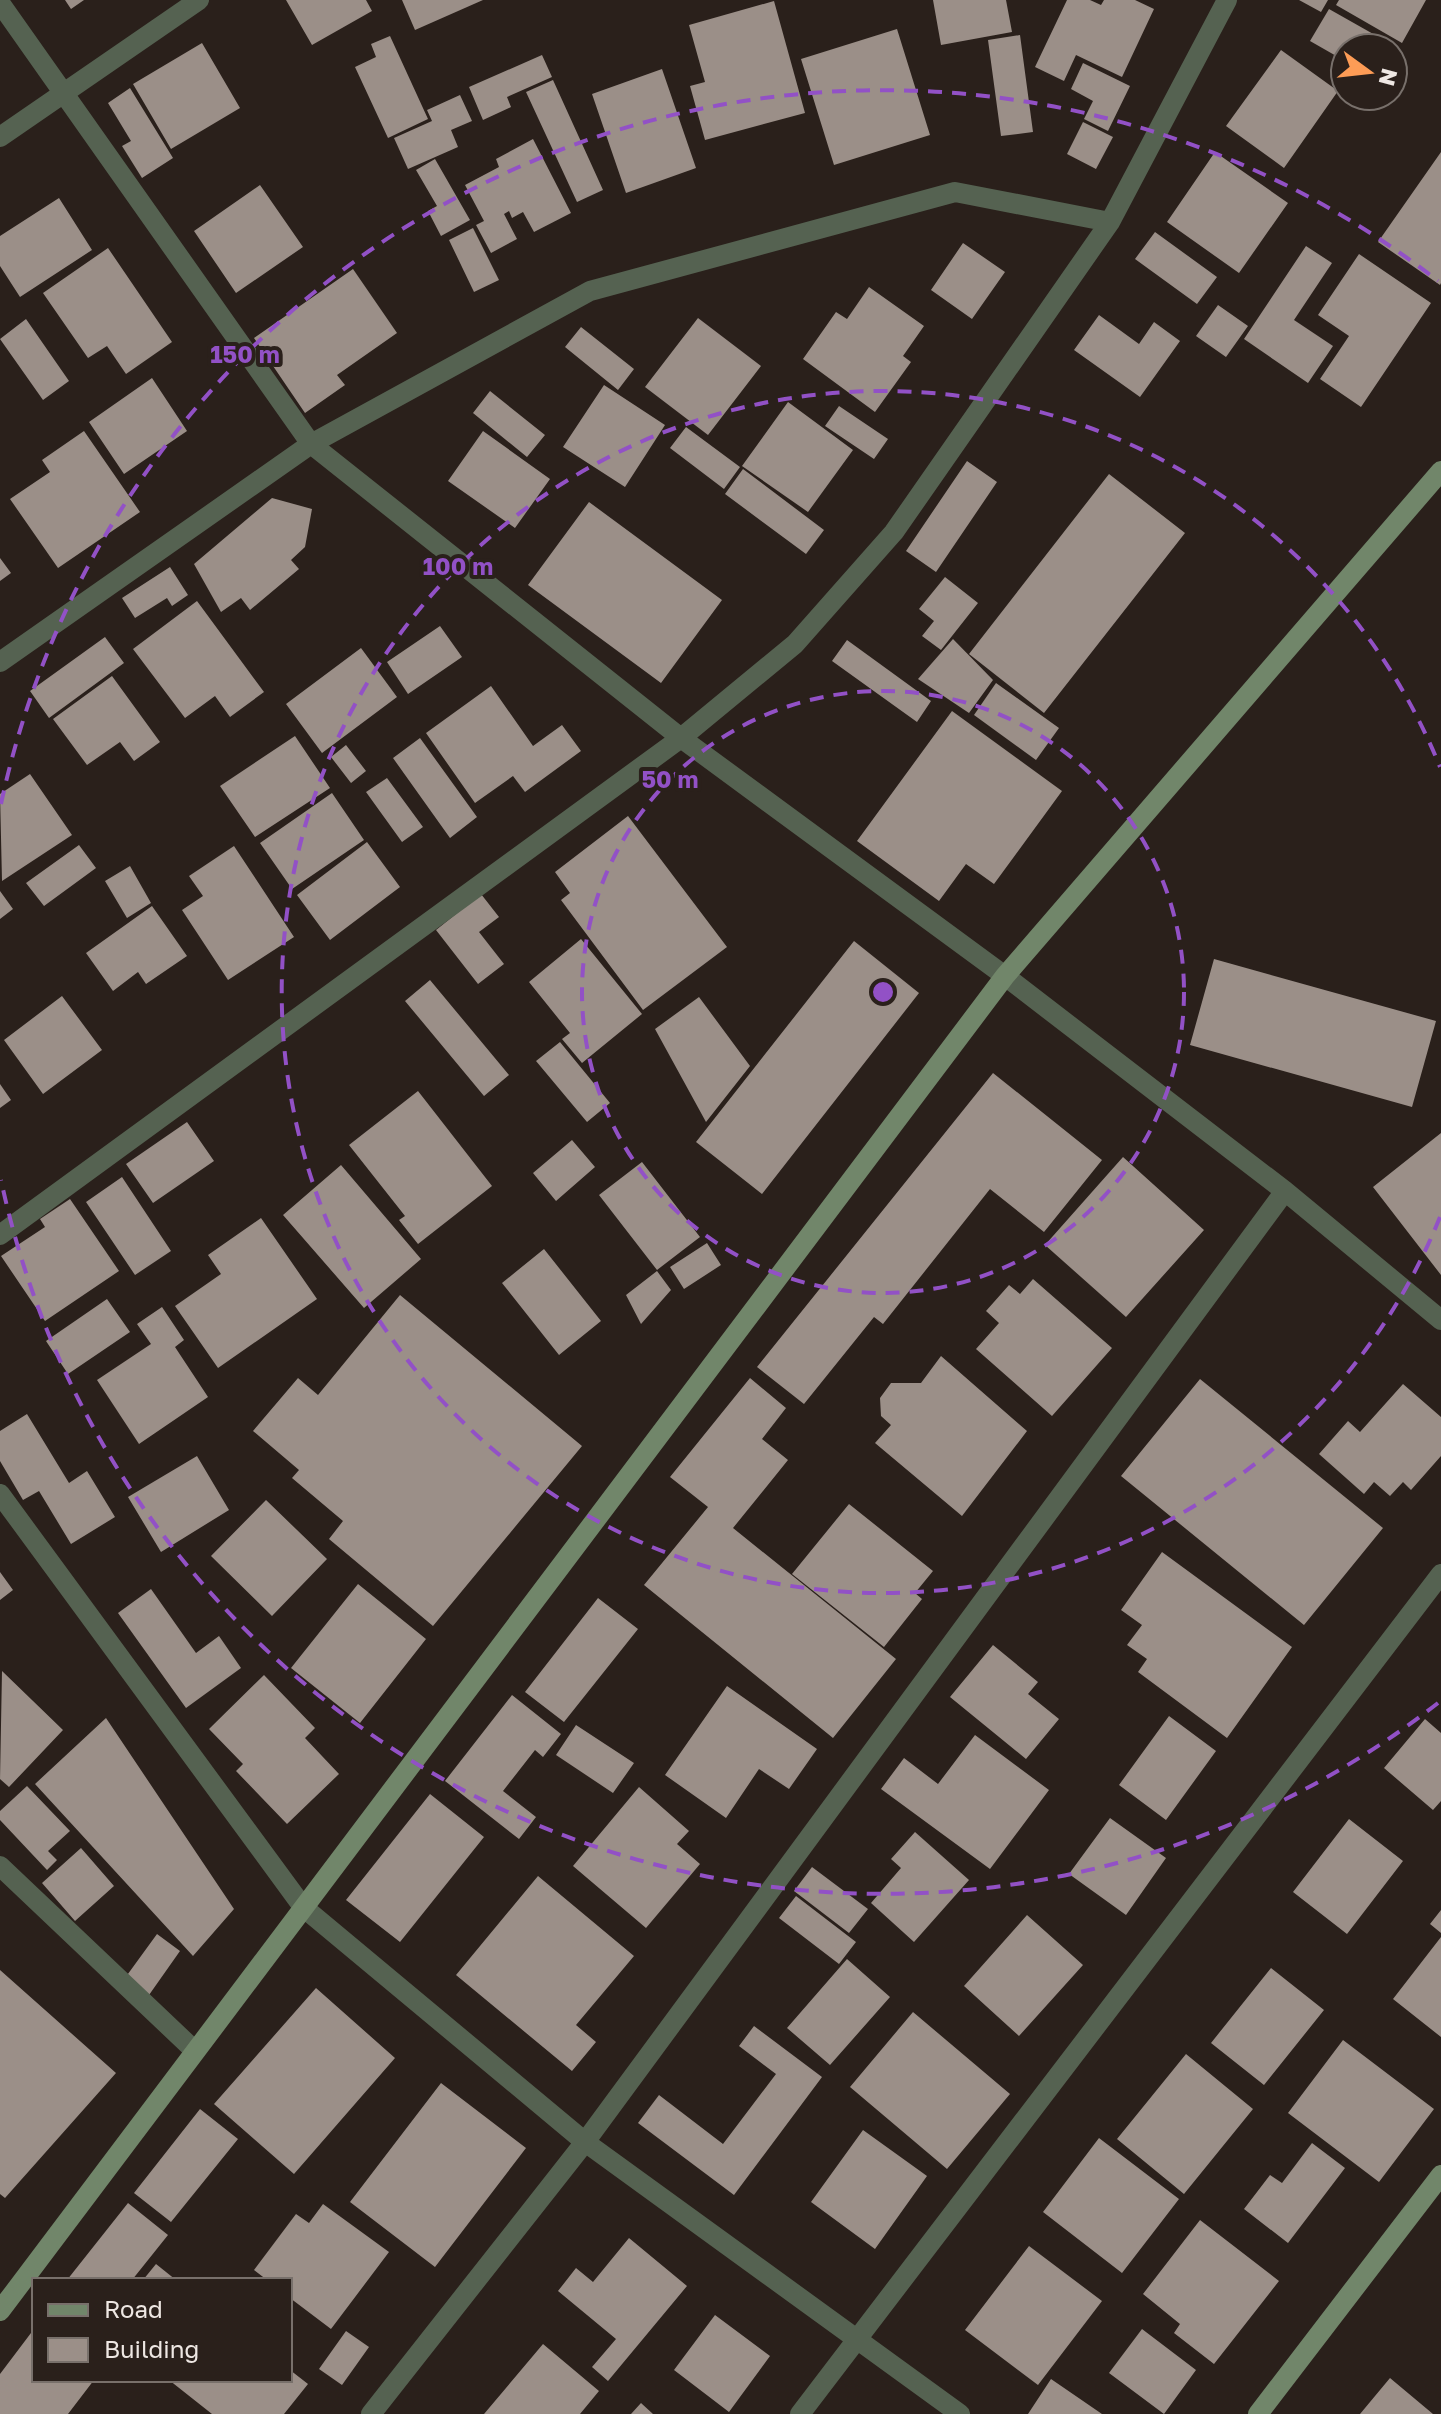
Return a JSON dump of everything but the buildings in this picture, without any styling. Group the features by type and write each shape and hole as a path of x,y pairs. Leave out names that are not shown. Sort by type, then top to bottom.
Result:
{"main road":[{"path":"0,2311 1005,976 1441,471"},
{"path":"1258,2414 1441,2175"}],"street":[{"path":"0,137 199,0"},
{"path":"0,1235 681,738 795,644 894,532 1110,222 1227,0"},
{"path":"0,3 311,444 681,738 1005,976 1285,1191 1441,1320"},
{"path":"0,662 311,444 590,291 955,192 1110,222"},
{"path":"371,2414 585,2142 1285,1191"},
{"path":"0,1494 303,1907 585,2142 960,2414"},
{"path":"800,2414 1441,1574"},
{"path":"0,1866 195,2051"}]}
